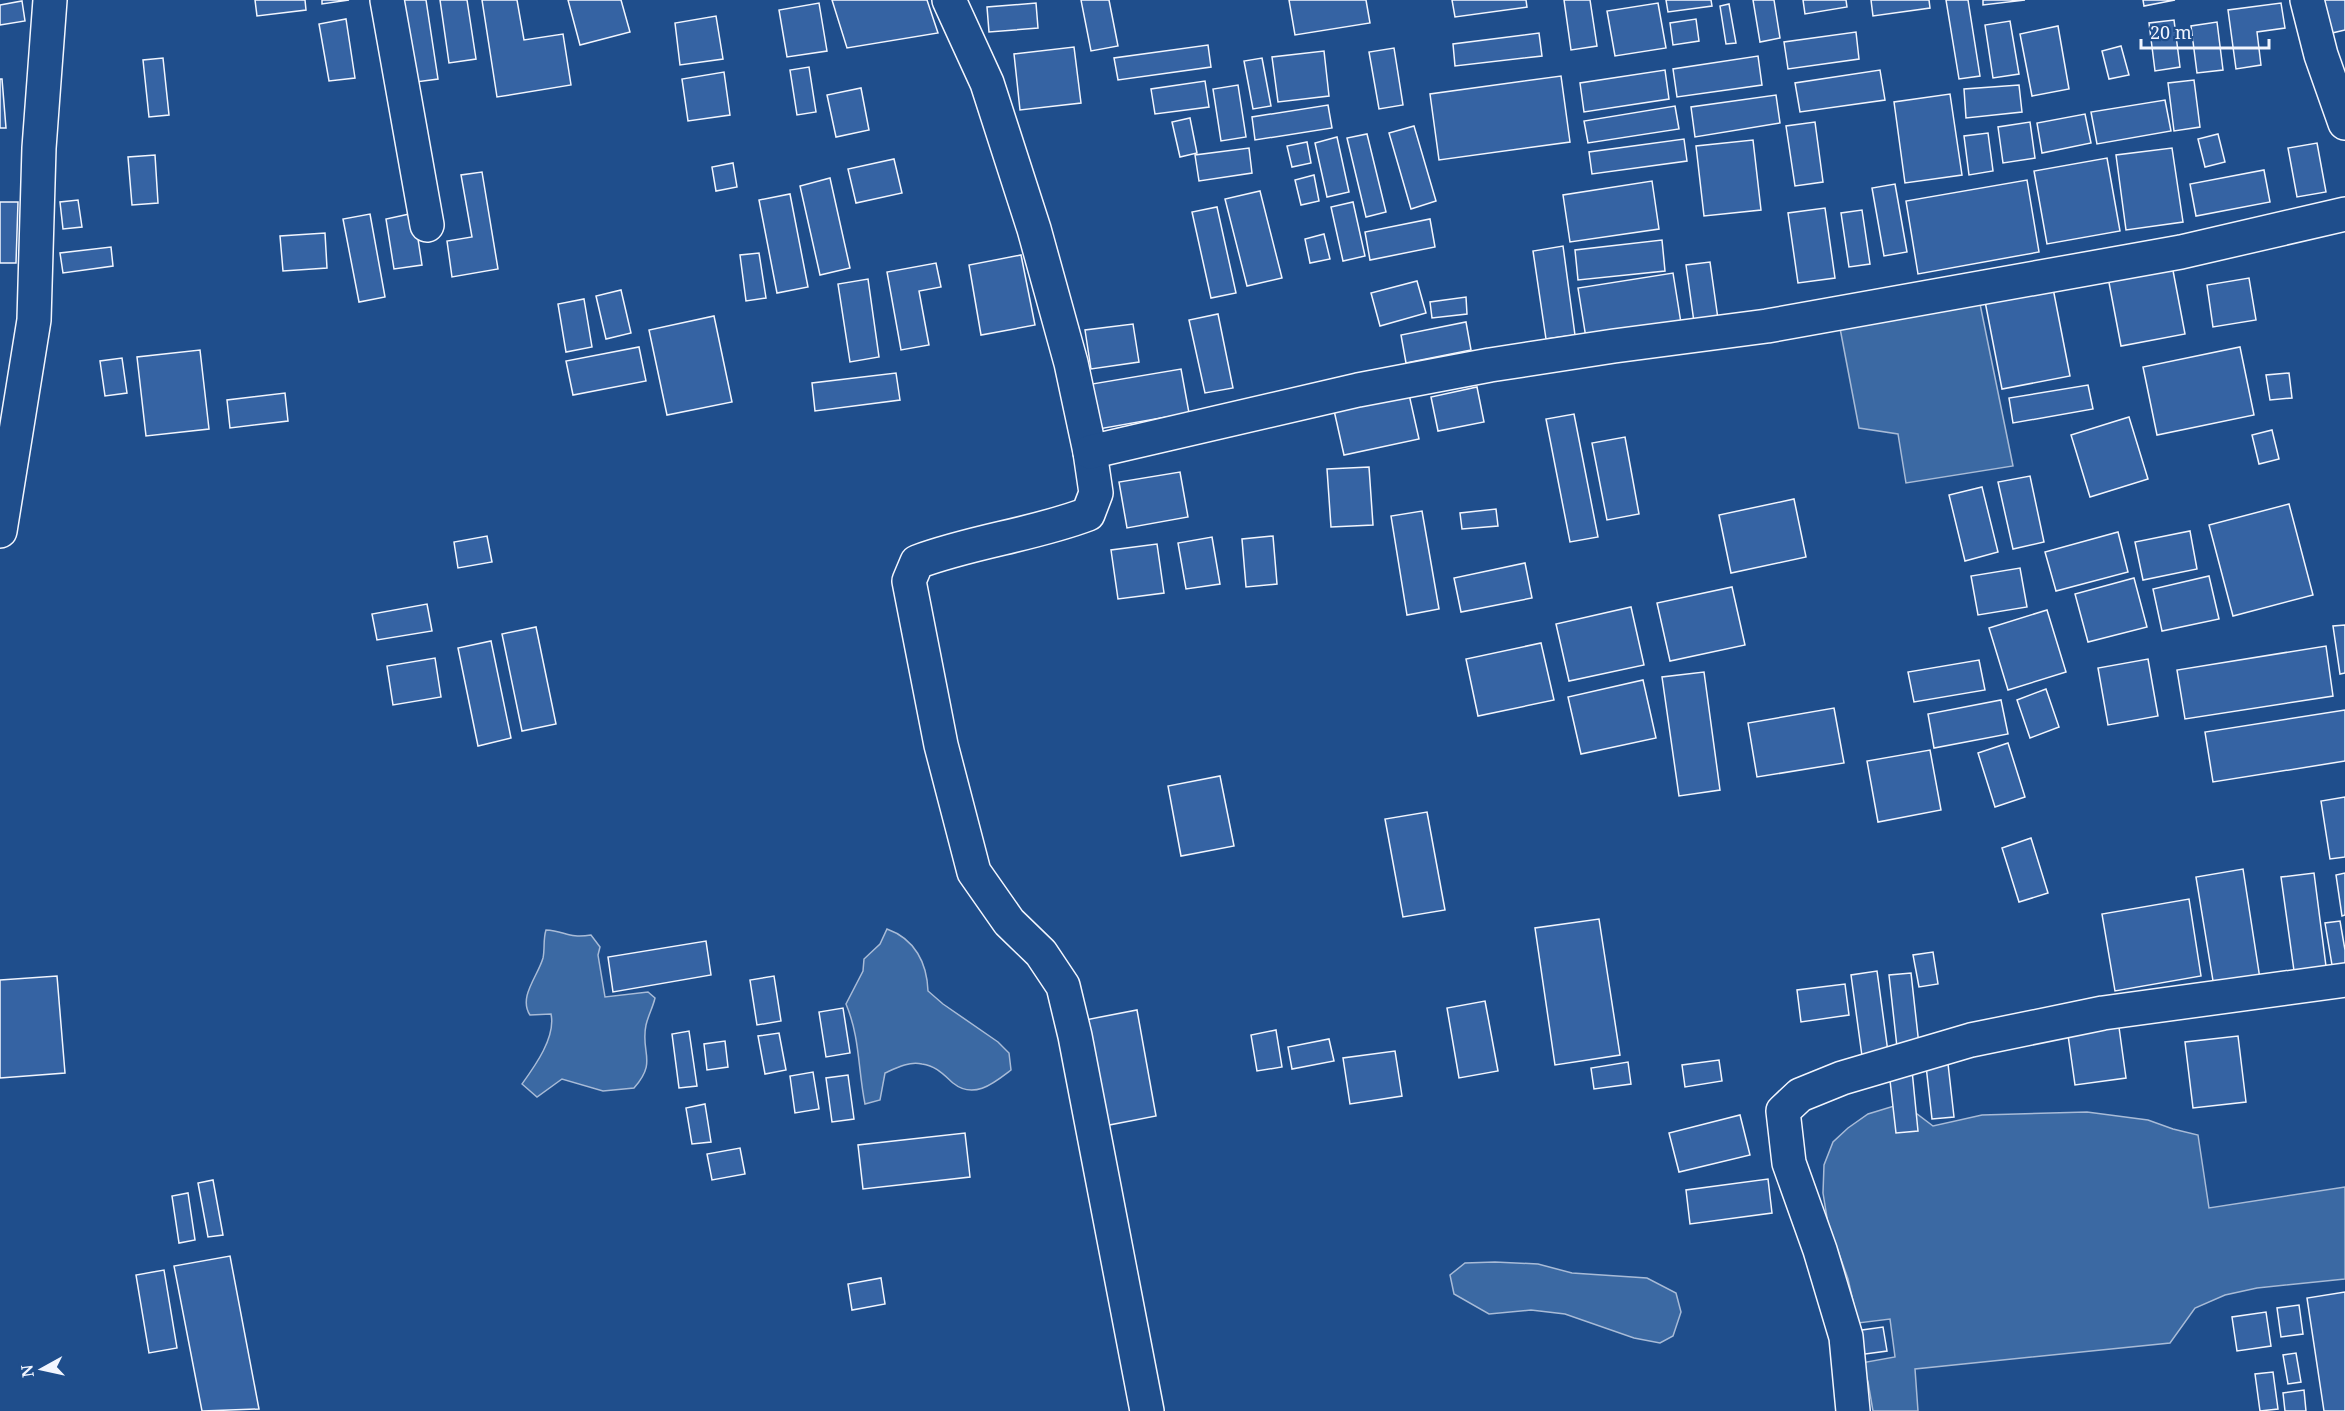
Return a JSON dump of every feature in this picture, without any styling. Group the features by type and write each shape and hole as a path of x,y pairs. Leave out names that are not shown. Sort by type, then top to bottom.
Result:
{"street":[{"path":"0,531 34,320 39,148 50,0"},
{"path":"387,0 427,225"},
{"path":"949,0 987,83 1034,229 1071,363 1090,452 1096,493 1088,514 1067,522 952,549 926,558 917,562 909,581 941,745 974,872 1009,922 1041,952 1063,986 1148,1411"},
{"path":"2307,0 2321,55 2345,123"},
{"path":"1090,452 1369,388 1490,365 1767,326 2146,259 2345,214"},
{"path":"1853,1411 1846,1337 1820,1250 1789,1163 1783,1112 1800,1095 1842,1078 1971,1040 2103,1013 2345,980"}],"water":[{"path":"1979,299 2013,466 1906,483 1898,434 1859,428 1839,323"},
{"path":"887,929 905,939 918,953 925,971 928,991 998,1042 1009,1053 1011,1070 984,1088 969,1090 961,1088 927,1065 907,1064 885,1073 880,1100 865,1104 856,1041 846,1004 863,971 864,959 880,944"},
{"path":"546,930 577,936 591,935 600,947 598,955 605,997 648,992 655,998 646,1025 647,1064 641,1079 634,1088 603,1091 562,1079 537,1097 522,1084 543,1051 552,1023 551,1014 530,1015 526,1001 543,958"},
{"path":"1894,1106 1917,1114 1933,1126 1982,1115 2087,1112 2148,1120 2198,1135 2209,1208 2345,1187 2345,1279 2257,1288 2225,1295 2195,1308 2170,1343 1915,1369 1918,1411 1873,1411 1868,1382 1861,1363 1895,1357 1890,1319 1858,1323 1848,1279 1837,1248 1830,1236 1823,1193 1824,1165 1833,1142 1848,1128 1868,1114"},
{"path":"1465,1263 1538,1264 1572,1273 1647,1278 1676,1293 1681,1312 1673,1336 1660,1343 1634,1338 1565,1314 1531,1310 1489,1314 1454,1294 1450,1275"}],"building":[{"path":"255,0 305,0 306,10 257,16"},
{"path":"322,0 349,0 322,4"},
{"path":"403,0 426,0 438,79 416,82"},
{"path":"440,0 467,0 476,59 449,63"},
{"path":"482,0 517,0 524,40 563,34 571,85 497,97"},
{"path":"568,0 621,0 630,32 580,45"},
{"path":"832,0 927,0 938,33 847,48"},
{"path":"1081,0 1109,0 1118,46 1091,51"},
{"path":"1289,0 1366,0 1370,23 1295,35"},
{"path":"1452,0 1526,0 1527,7 1455,17"},
{"path":"1564,0 1590,0 1597,46 1571,50"},
{"path":"1666,0 1711,0 1712,6 1668,12"},
{"path":"1753,0 1774,0 1780,38 1760,42"},
{"path":"1803,0 1846,0 1847,7 1805,14"},
{"path":"1871,0 1929,0 1930,8 1873,16"},
{"path":"1946,0 1968,0 1980,76 1959,79"},
{"path":"1983,0 2025,0 1983,5"},
{"path":"2143,0 2175,0 2144,6"},
{"path":"2324,0 2345,0 2345,30 2332,33"},
{"path":"22,1 25,21 0,25 0,5"},
{"path":"819,3 827,51 787,57 779,10"},
{"path":"1036,3 1038,28 989,32 987,7"},
{"path":"1658,3 1666,48 1615,56 1607,11"},
{"path":"2281,3 2285,28 2257,32 2261,65 2236,69 2228,10"},
{"path":"1729,4 1736,43 1726,44 1720,6"},
{"path":"716,16 723,59 680,65 675,23"},
{"path":"346,19 355,78 329,81 319,24"},
{"path":"1696,19 1699,41 1673,45 1670,23"},
{"path":"2174,20 2180,67 2155,71 2149,23"},
{"path":"2010,21 2019,74 1993,78 1985,25"},
{"path":"2217,22 2223,70 2197,73 2191,26"},
{"path":"2058,26 2069,89 2032,96 2020,34"},
{"path":"1856,32 1859,59 1788,69 1784,42"},
{"path":"1539,33 1542,56 1455,66 1453,44"},
{"path":"1208,45 1211,67 1118,80 1114,58"},
{"path":"2121,46 2129,75 2109,79 2102,51"},
{"path":"1074,47 1081,103 1020,110 1014,54"},
{"path":"1394,48 1403,105 1379,109 1369,52"},
{"path":"1324,51 1329,96 1278,102 1272,57"},
{"path":"1758,56 1762,85 1677,97 1673,69"},
{"path":"163,58 169,115 149,117 143,60"},
{"path":"1262,58 1271,106 1253,109 1244,61"},
{"path":"809,67 816,112 797,115 790,70"},
{"path":"1665,70 1669,99 1584,112 1580,83"},
{"path":"1880,70 1885,100 1800,112 1795,83"},
{"path":"724,72 730,115 688,121 682,79"},
{"path":"1561,76 1570,142 1439,160 1430,94"},
{"path":"0,79 2,79 6,128 0,128"},
{"path":"2194,80 2200,127 2174,131 2168,83"},
{"path":"1205,81 1209,107 1155,114 1151,89"},
{"path":"1238,85 1246,137 1221,141 1213,89"},
{"path":"2019,85 2022,112 1966,118 1964,89"},
{"path":"861,88 869,130 836,137 827,95"},
{"path":"1950,94 1962,175 1905,183 1894,102"},
{"path":"1776,95 1780,123 1695,137 1691,107"},
{"path":"2165,100 2171,131 2097,144 2091,112"},
{"path":"1328,105 1332,128 1255,140 1252,117"},
{"path":"1675,106 1679,129 1588,143 1584,121"},
{"path":"2085,114 2091,143 2042,153 2037,123"},
{"path":"1190,118 1197,153 1180,157 1172,122"},
{"path":"1815,122 1823,182 1795,186 1786,126"},
{"path":"2030,122 2035,158 2003,163 1998,127"},
{"path":"1414,126 1436,201 1411,209 1389,133"},
{"path":"1988,133 1993,171 1969,175 1964,136"},
{"path":"1367,134 1386,212 1366,217 1347,138"},
{"path":"2218,134 2225,162 2205,167 2198,139"},
{"path":"1337,137 1349,192 1327,197 1315,143"},
{"path":"1684,139 1687,161 1592,174 1589,152"},
{"path":"1753,140 1761,210 1704,216 1696,146"},
{"path":"1307,142 1311,163 1292,167 1287,146"},
{"path":"2317,143 2326,192 2297,197 2288,148"},
{"path":"1249,148 1252,173 1199,181 1195,155"},
{"path":"2172,148 2183,222 2126,230 2116,155"},
{"path":"155,155 158,203 132,205 128,157"},
{"path":"2107,158 2120,231 2047,244 2034,171"},
{"path":"894,159 902,193 856,203 848,169"},
{"path":"733,163 737,187 716,191 712,167"},
{"path":"2264,170 2270,202 2196,216 2190,184"},
{"path":"482,172 498,269 452,277 447,241 472,237 461,175"},
{"path":"1314,175 1319,201 1301,205 1295,180"},
{"path":"830,178 850,268 820,275 800,186"},
{"path":"2027,180 2039,252 1918,274 1906,201"},
{"path":"1652,181 1659,229 1570,242 1563,195"},
{"path":"1895,184 1907,252 1884,256 1872,188"},
{"path":"1260,191 1282,278 1247,286 1225,199"},
{"path":"790,194 808,287 777,293 759,200"},
{"path":"78,200 82,227 63,229 60,202"},
{"path":"0,202 18,202 16,263 0,263"},
{"path":"1353,202 1365,256 1343,261 1331,207"},
{"path":"1217,207 1236,293 1211,298 1192,212"},
{"path":"1825,208 1835,278 1798,283 1788,213"},
{"path":"1862,210 1870,264 1849,267 1841,213"},
{"path":"414,213 422,265 394,269 386,219"},
{"path":"370,214 385,297 359,302 343,219"},
{"path":"1430,219 1435,247 1370,260 1365,232"},
{"path":"325,233 327,268 283,271 280,236"},
{"path":"1324,234 1330,259 1310,263 1305,239"},
{"path":"1662,240 1665,271 1578,280 1575,250"},
{"path":"1563,246 1575,335 1546,339 1533,251"},
{"path":"111,247 113,266 63,273 60,253"},
{"path":"759,253 766,298 746,301 740,255"},
{"path":"1021,255 1035,325 981,335 969,265"},
{"path":"2171,260 2185,334 2121,346 2107,272"},
{"path":"1710,262 1718,319 1694,322 1686,265"},
{"path":"936,263 941,287 919,291 929,345 901,350 887,272"},
{"path":"1673,273 1681,323 1586,338 1578,288"},
{"path":"2051,278 2070,376 2002,389 1983,291"},
{"path":"2249,278 2256,320 2213,327 2207,285"},
{"path":"868,279 879,357 850,362 838,284"},
{"path":"1417,281 1426,313 1380,326 1371,293"},
{"path":"621,290 631,333 606,339 596,296"},
{"path":"1466,297 1467,314 1432,318 1430,302"},
{"path":"584,299 592,347 566,352 558,304"},
{"path":"1218,314 1233,388 1205,393 1189,320"},
{"path":"714,316 732,402 667,415 649,330"},
{"path":"1466,322 1471,350 1406,363 1401,335"},
{"path":"1133,324 1139,362 1091,369 1085,330"},
{"path":"639,347 646,381 573,395 566,361"},
{"path":"2240,347 2254,415 2157,435 2143,367"},
{"path":"200,350 209,429 146,436 137,357"},
{"path":"122,358 127,393 105,396 100,361"},
{"path":"1181,369 1189,413 1099,429 1092,384"},
{"path":"896,373 900,400 815,411 812,383"},
{"path":"2289,373 2292,398 2270,400 2266,375"},
{"path":"1406,381 1419,439 1344,455 1331,397"},
{"path":"2088,385 2093,409 2013,423 2009,398"},
{"path":"1477,387 1484,422 1438,431 1431,397"},
{"path":"285,393 288,421 230,428 227,400"},
{"path":"1574,414 1598,537 1570,542 1546,419"},
{"path":"2129,417 2148,479 2090,497 2071,435"},
{"path":"2272,430 2279,459 2259,464 2252,435"},
{"path":"1625,437 1639,514 1607,520 1592,443"},
{"path":"1369,467 1373,525 1331,527 1327,469"},
{"path":"1180,472 1188,517 1127,528 1119,482"},
{"path":"2030,476 2044,542 2013,549 1998,482"},
{"path":"1982,487 1998,552 1965,561 1949,495"},
{"path":"1794,499 1806,557 1731,573 1719,515"},
{"path":"2289,504 2313,595 2233,616 2209,525"},
{"path":"1496,509 1498,526 1462,529 1460,513"},
{"path":"1422,511 1439,609 1407,615 1391,516"},
{"path":"2190,531 2197,569 2143,580 2135,542"},
{"path":"2118,532 2128,572 2056,591 2045,552"},
{"path":"487,536 492,562 458,568 454,542"},
{"path":"1273,536 1277,584 1246,587 1242,539"},
{"path":"1212,537 1220,584 1186,589 1178,543"},
{"path":"1157,544 1164,593 1118,599 1111,550"},
{"path":"1525,563 1532,598 1461,612 1454,578"},
{"path":"2020,568 2027,607 1978,615 1971,576"},
{"path":"2209,576 2219,619 2162,631 2153,589"},
{"path":"2134,578 2147,627 2088,642 2075,594"},
{"path":"1732,587 1745,645 1670,661 1657,603"},
{"path":"427,604 432,631 377,640 372,614"},
{"path":"1631,607 1644,665 1569,681 1556,624"},
{"path":"2047,610 2066,672 2008,690 1989,628"},
{"path":"2345,625 2345,673 2340,674 2333,626"},
{"path":"536,627 556,724 522,731 502,634"},
{"path":"491,641 511,738 478,746 458,648"},
{"path":"1541,643 1554,700 1478,716 1466,659"},
{"path":"2326,646 2333,696 2185,719 2177,670"},
{"path":"435,658 441,697 393,705 387,666"},
{"path":"2148,659 2158,716 2108,725 2098,668"},
{"path":"1979,660 1985,690 1914,702 1908,672"},
{"path":"1704,672 1720,790 1679,796 1662,677"},
{"path":"1643,680 1656,738 1581,754 1568,697"},
{"path":"2046,689 2059,727 2030,738 2017,700"},
{"path":"2001,700 2008,734 1934,748 1928,714"},
{"path":"1834,708 1844,763 1757,777 1748,723"},
{"path":"2345,710 2345,761 2213,782 2205,732"},
{"path":"2008,743 2025,797 1995,807 1978,753"},
{"path":"1930,750 1941,810 1878,822 1867,761"},
{"path":"1220,776 1234,846 1181,856 1168,786"},
{"path":"2345,797 2345,857 2330,859 2321,801"},
{"path":"1427,812 1445,910 1403,917 1385,819"},
{"path":"2031,838 2048,893 2019,902 2002,848"},
{"path":"2243,869 2260,979 2214,987 2196,877"},
{"path":"2314,873 2327,974 2295,978 2281,877"},
{"path":"2345,873 2345,915 2342,916 2336,875"},
{"path":"2189,899 2201,976 2115,991 2102,914"},
{"path":"1599,919 1620,1055 1555,1065 1535,928"},
{"path":"2340,921 2345,950 2345,970 2333,971 2325,923"},
{"path":"706,941 711,975 613,992 608,957"},
{"path":"1933,952 1938,984 1919,987 1913,955"},
{"path":"1877,971 1888,1052 1862,1056 1851,975"},
{"path":"1911,973 1919,1045 1897,1047 1889,975"},
{"path":"57,976 65,1073 0,1078 0,980"},
{"path":"774,976 781,1021 757,1025 750,980"},
{"path":"1845,984 1849,1015 1801,1022 1797,990"},
{"path":"1485,1001 1498,1071 1459,1078 1447,1008"},
{"path":"843,1008 850,1053 826,1057 819,1012"},
{"path":"1137,1010 1156,1116 1104,1126 1085,1020"},
{"path":"2118,1020 2126,1078 2075,1085 2067,1028"},
{"path":"1276,1030 1282,1067 1257,1071 1251,1035"},
{"path":"689,1031 697,1086 679,1088 672,1034"},
{"path":"779,1033 786,1070 765,1074 758,1036"},
{"path":"2238,1036 2246,1102 2193,1108 2185,1042"},
{"path":"1329,1039 1334,1061 1292,1069 1288,1047"},
{"path":"725,1041 728,1067 707,1070 704,1044"},
{"path":"1946,1046 1954,1117 1932,1119 1924,1048"},
{"path":"1395,1051 1402,1096 1350,1104 1343,1058"},
{"path":"1719,1060 1722,1081 1685,1087 1682,1065"},
{"path":"1911,1060 1918,1131 1896,1133 1888,1063"},
{"path":"1628,1062 1631,1084 1594,1089 1591,1068"},
{"path":"813,1072 819,1109 795,1113 790,1076"},
{"path":"848,1075 854,1119 832,1122 826,1078"},
{"path":"705,1104 711,1142 692,1144 686,1108"},
{"path":"1740,1115 1750,1155 1679,1172 1669,1133"},
{"path":"965,1133 970,1177 863,1189 858,1145"},
{"path":"740,1148 745,1174 712,1180 707,1154"},
{"path":"1768,1179 1772,1213 1690,1224 1686,1190"},
{"path":"213,1180 223,1235 208,1237 198,1183"},
{"path":"188,1193 195,1240 179,1243 172,1196"},
{"path":"230,1256 259,1409 202,1411 174,1266"},
{"path":"164,1270 177,1348 149,1353 136,1275"},
{"path":"881,1278 885,1304 852,1310 848,1284"},
{"path":"2345,1292 2345,1411 2324,1411 2307,1298"},
{"path":"2299,1305 2303,1334 2281,1337 2277,1308"},
{"path":"2266,1312 2271,1346 2237,1351 2232,1317"},
{"path":"1883,1327 1887,1351 1858,1355 1855,1331"},
{"path":"2296,1353 2301,1382 2288,1384 2283,1355"},
{"path":"2273,1372 2278,1409 2260,1411 2255,1374"},
{"path":"2304,1390 2306,1411 2285,1411 2283,1393"}]}
